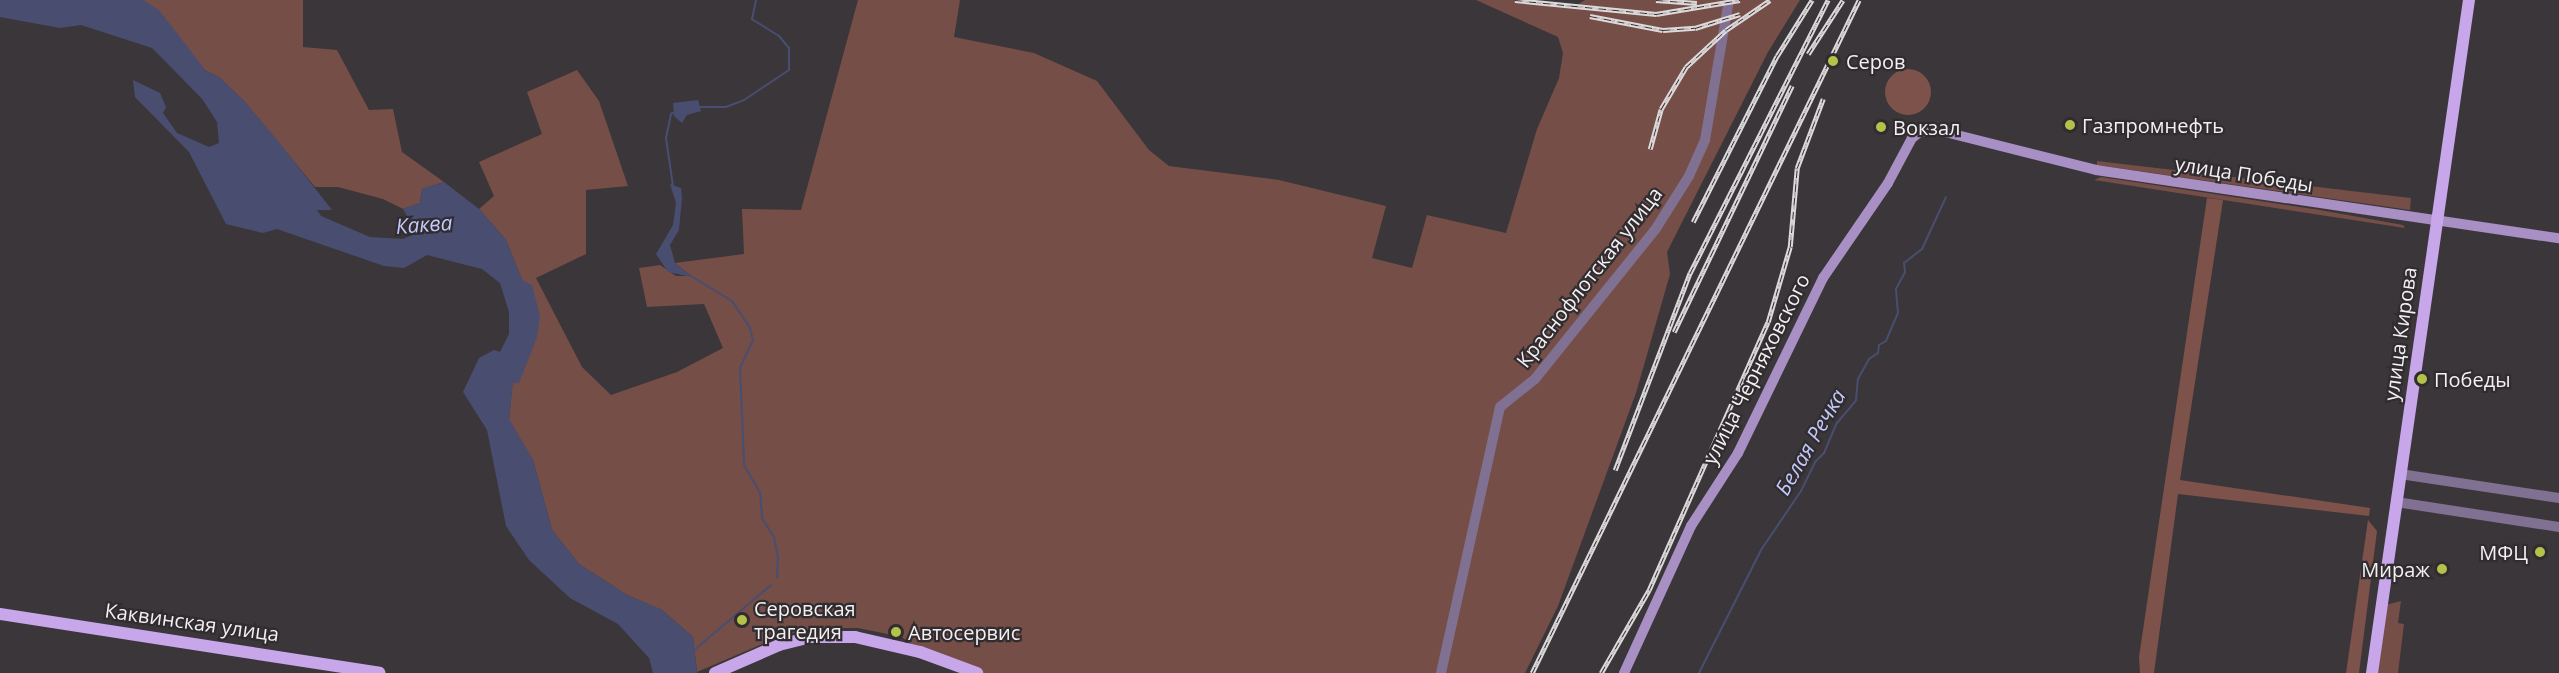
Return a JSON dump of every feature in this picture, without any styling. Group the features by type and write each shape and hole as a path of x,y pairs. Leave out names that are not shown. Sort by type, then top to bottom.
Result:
{"main road":[{"name":"улица Кирова","path":"2372,673 2469,0"},
{"name":"улица Победы","path":"1926,130 2096,170 2559,238"},
{"name":"улица Черняховского","path":"1624,673 1690,526 1738,453 1823,278 1888,183 1912,138 1926,130"},
{"name":"Каквинская улица","path":"0,614 379,673"},
{"path":"715,673 779,645 811,638 855,637 920,652 977,673"}],"street":[{"name":"Краснофлотская улица","path":"1441,673 1500,407 1535,379 1655,230 1689,176 1705,140 1729,0"},
{"path":"2400,474 2559,498"},
{"path":"2396,502 2559,527"}],"shaded area":[{"path":"143,0 303,0 303,47 337,50 369,110 393,109 402,152 444,182 422,189 420,203 403,209 383,199 338,187 315,187 244,101 219,77 206,71"},
{"path":"858,0 960,0 954,37 1034,53 1097,81 1149,150 1169,166 1279,180 1386,206 1372,258 1412,268 1427,215 1506,233 1537,129 1559,78 1563,53 1558,37 1476,0 1530,0 1572,8 1585,0 1800,0 1768,52 1667,252 1670,274 1636,393 1558,606 1525,673 977,673 920,652 902,637 858,628 814,628 781,636 697,672 693,637 662,610 627,595 579,564 552,530 533,460 509,420 522,280 506,240 479,209 494,196 479,162 542,134 527,92 577,70 599,101 628,186 586,190 586,254 536,278 582,367 611,395 677,372 723,348 704,304 647,307 639,268 660,265 676,276 691,276 675,263 744,254 742,209 801,210"},
{"path":"1908,69 1917,70 1925,75 1930,83 1930,101 1925,109 1917,114 1908,115 1899,114 1891,109 1886,101 1885,92 1886,83 1891,75 1899,70"},
{"path":"2097,161 2411,198 2410,210 2097,165"},
{"path":"2101,177 2320,210 2403,225 2405,228 2094,180"},
{"path":"2207,198 2223,200 2180,480 2370,508 2369,516 2178,494 2154,673 2140,673 2139,657"},
{"path":"2368,520 2377,531 2359,673 2346,673"},
{"path":"2401,601 2398,623 2404,624 2398,673 2376,673 2385,605"}],"water":[{"name":"Каква","path":"0,0 143,0 159,10 206,71 219,77 244,101 278,141 332,210 317,210 321,216 370,237 403,239 417,233 403,209 420,203 422,189 444,182 479,209 506,240 522,280 532,285 540,316 537,337 519,383 513,383 509,419 533,460 552,530 579,564 627,595 662,610 693,637 697,673 653,673 649,658 618,624 570,598 529,560 506,526 487,430 463,392 479,358 494,350 500,352 509,334 509,312 500,283 482,269 427,255 404,268 384,266 277,229 263,233 226,224 189,152 135,97 133,80 160,93 166,107 163,113 177,133 209,147 219,143 217,122 203,100 152,48 81,25 60,28 0,17"},
{"path":"698,100 701,111 687,115 682,123 674,116 673,103"},
{"path":"670,184 681,188 682,198 679,230 670,245 675,263 692,277 668,272 656,254 673,225 676,203"}],"waterway":[{"path":"698,107 726,107 744,100 789,70 789,48 779,36 752,19 756,0"},
{"path":"673,186 666,138 671,114 675,112"},
{"name":"Белая Речка","path":"1699,673 1761,550 1801,491 1815,462 1824,453 1837,423 1856,400 1858,379 1869,359 1878,353 1879,345 1886,341 1898,313 1896,289 1905,272 1904,263 1922,249 1946,197"},
{"path":"691,276 732,301 750,328 753,340 740,368 744,465 760,493 762,518 774,537 778,557 777,578"},
{"path":"693,651 771,585"}],"railway":[{"path":"1515,0 1656,14 1740,0"},
{"path":"1656,0 1697,3"},
{"path":"1650,149 1661,109 1686,67 1726,30 1770,0"},
{"path":"1693,222 1777,56 1812,0"},
{"path":"1615,470 1690,273 1828,0"},
{"path":"1808,54 1843,0"},
{"path":"1532,673 1859,0"},
{"path":"1590,16 1663,30 1695,28 1740,14"},
{"path":"1674,332 1792,86"},
{"path":"1601,673 1649,590 1768,322 1790,247 1797,168 1823,99"}],"place":[{"name":"Серов","path":"1833,61"},
{"name":"Газпромнефть","path":"2070,125"},
{"name":"Вокзал","path":"1881,127"},
{"name":"Победы","path":"2422,379"},
{"name":"МФЦ","path":"2540,552"},
{"name":"Мираж","path":"2442,569"},
{"name":"Серовская трагедия","path":"742,620"},
{"name":"Автосервис","path":"896,632"}]}
